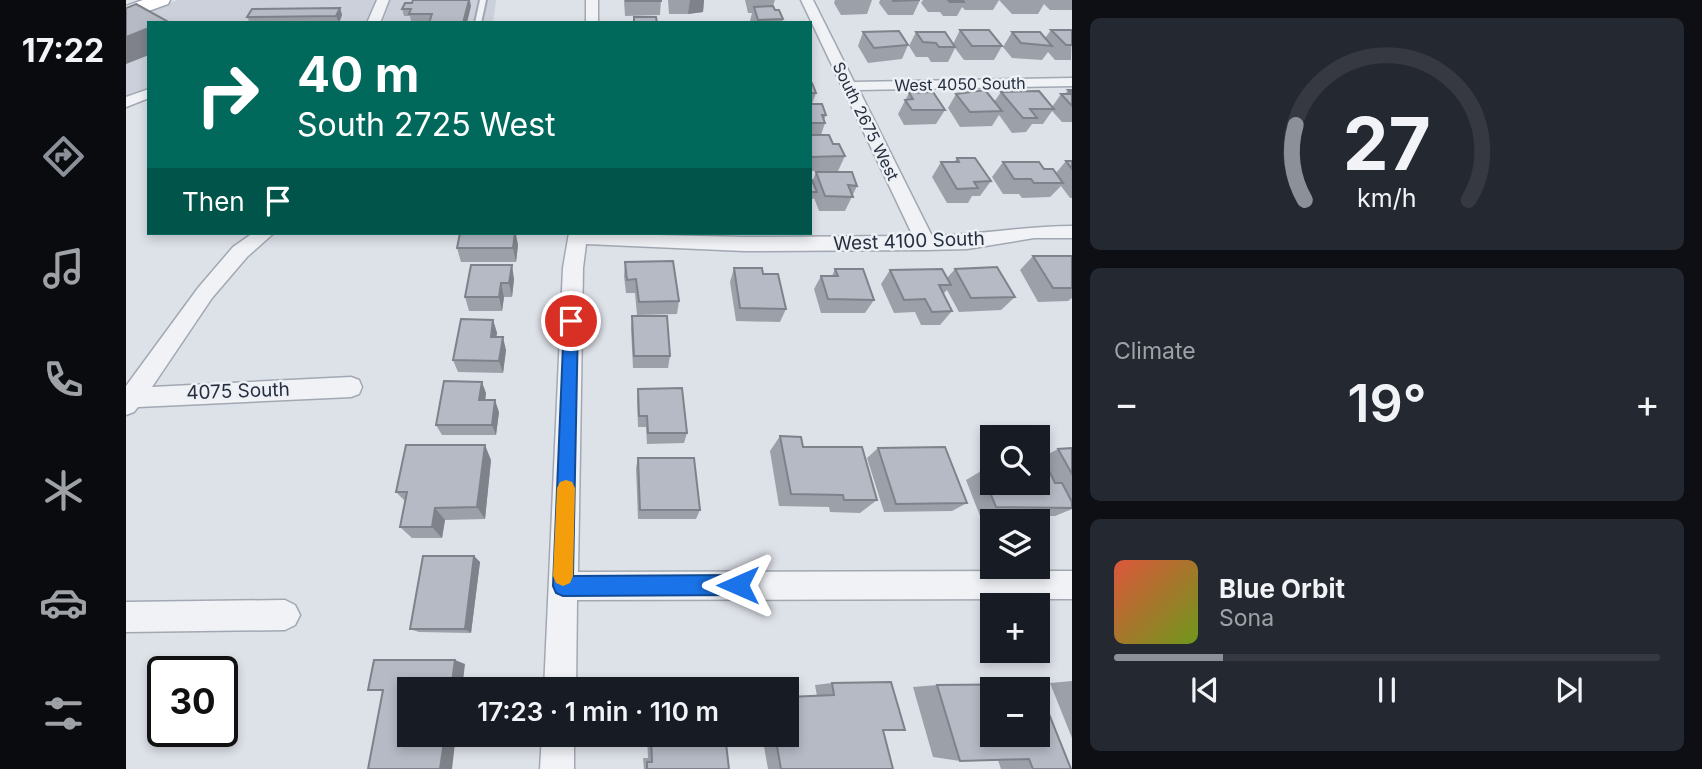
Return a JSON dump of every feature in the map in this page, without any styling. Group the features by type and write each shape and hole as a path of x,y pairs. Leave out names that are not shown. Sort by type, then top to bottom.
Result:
{"main road":[{"path":"126,13 162,0"}],"street":[{"path":"374,21 383,0"},
{"path":"592,0 592,21"},
{"name":"South 2675 West","path":"807,0 926,243"},
{"name":"West 4050 South","path":"849,86 1072,82"},
{"path":"126,102 147,94"},
{"name":"West 4100 South","path":"578,235 744,244 967,243 1034,232 1072,232"},
{"path":"127,400 205,293 240,252 262,235"},
{"path":"560,677 573,268 578,235"},
{"name":"4075 South","path":"127,400 351,387"},
{"path":"563,586 1072,585"},
{"path":"126,617 285,615"},
{"path":"557,769 558,747"}],"lane":[{"path":"478,21 483,0"}],"shaded area":[{"path":"178,0 496,0 493,21 147,21 147,100 126,109 126,19"}],"building":[{"path":"413,0 469,0 464,21 430,21 432,14 409,14 411,9 402,9 405,3 412,3"},
{"path":"661,0 661,1 626,1"},
{"path":"136,4 167,21 147,21 147,29 126,37 126,8"},
{"path":"773,6 775,10 779,10 783,19 758,20 754,7"},
{"path":"340,8 336,16 247,17 252,9"},
{"path":"634,17 656,17 657,21 634,21"},
{"path":"960,30 989,30 1002,46 972,46"},
{"path":"1051,30 1072,30 1072,45 1066,45"},
{"path":"899,31 908,45 874,48 863,32"},
{"path":"916,32 945,32 955,47 939,47 936,43 923,42"},
{"path":"1012,32 1040,32 1052,46 1021,43"},
{"path":"985,90 1002,111 970,112 956,94"},
{"path":"1039,91 1054,109 1030,109 1037,118 1023,118 1001,92"},
{"path":"933,92 945,110 912,110 905,100 913,99 909,93"},
{"path":"1061,94 1072,94 1072,106"},
{"path":"812,104 822,104 826,115 822,115 825,123 812,123"},
{"path":"812,135 829,135 833,144 839,144 845,156 812,157"},
{"path":"957,158 975,158 991,181 974,182 978,188 957,189 941,162 959,162"},
{"path":"1003,162 1039,162 1044,169 1053,169 1063,183 1034,183 1031,179 1014,179"},
{"path":"816,172 852,172 857,186 848,185 853,197 825,196"},
{"path":"460,235 515,235 513,248 457,248"},
{"path":"1033,256 1072,256 1072,288 1053,288"},
{"path":"673,261 679,301 639,302 636,279 627,280 625,262"},
{"path":"471,265 512,265 509,283 501,283 499,297 465,297"},
{"path":"997,267 1015,297 971,298 955,269"},
{"path":"734,268 762,268 763,274 778,274 786,309 740,308"},
{"path":"835,269 863,269 874,300 828,299 821,276 838,276"},
{"path":"942,269 951,285 939,285 952,311 932,312 925,299 904,300 890,270"},
{"path":"632,316 667,316 670,356 634,356"},
{"path":"461,319 493,320 491,337 503,337 499,361 453,360"},
{"path":"444,381 482,382 479,400 495,400 492,425 436,425"},
{"path":"682,388 687,433 648,433 647,416 639,416 638,389"},
{"path":"780,436 801,437 803,447 862,447 877,500 844,500 843,495 791,494"},
{"path":"406,445 485,445 477,507 435,508 432,527 400,527 407,492 396,492"},
{"path":"945,447 967,503 896,504 878,448"},
{"path":"1072,448 1072,474 1058,449"},
{"path":"638,458 694,458 700,510 640,510"},
{"path":"1050,473 1055,483 1062,483 1072,502 1072,508 996,507 991,495 1050,495"},
{"path":"423,556 474,556 465,629 410,629"},
{"path":"374,660 455,660 453,677 397,677 397,747 443,747 440,769 368,769 383,690 368,690"},
{"path":"891,682 905,730 883,730 893,769 781,769 777,747 799,747 799,697 834,695 832,683"},
{"path":"937,685 980,685 980,747 1050,747 1050,716 1071,769 1033,769 1029,759 960,761"},
{"path":"651,747 726,747 729,769 647,769 647,762 652,762"}],"slow traffic":[{"path":"563,576 566,488"}],"route":[{"path":"571,321 563,586 738,585"}]}
